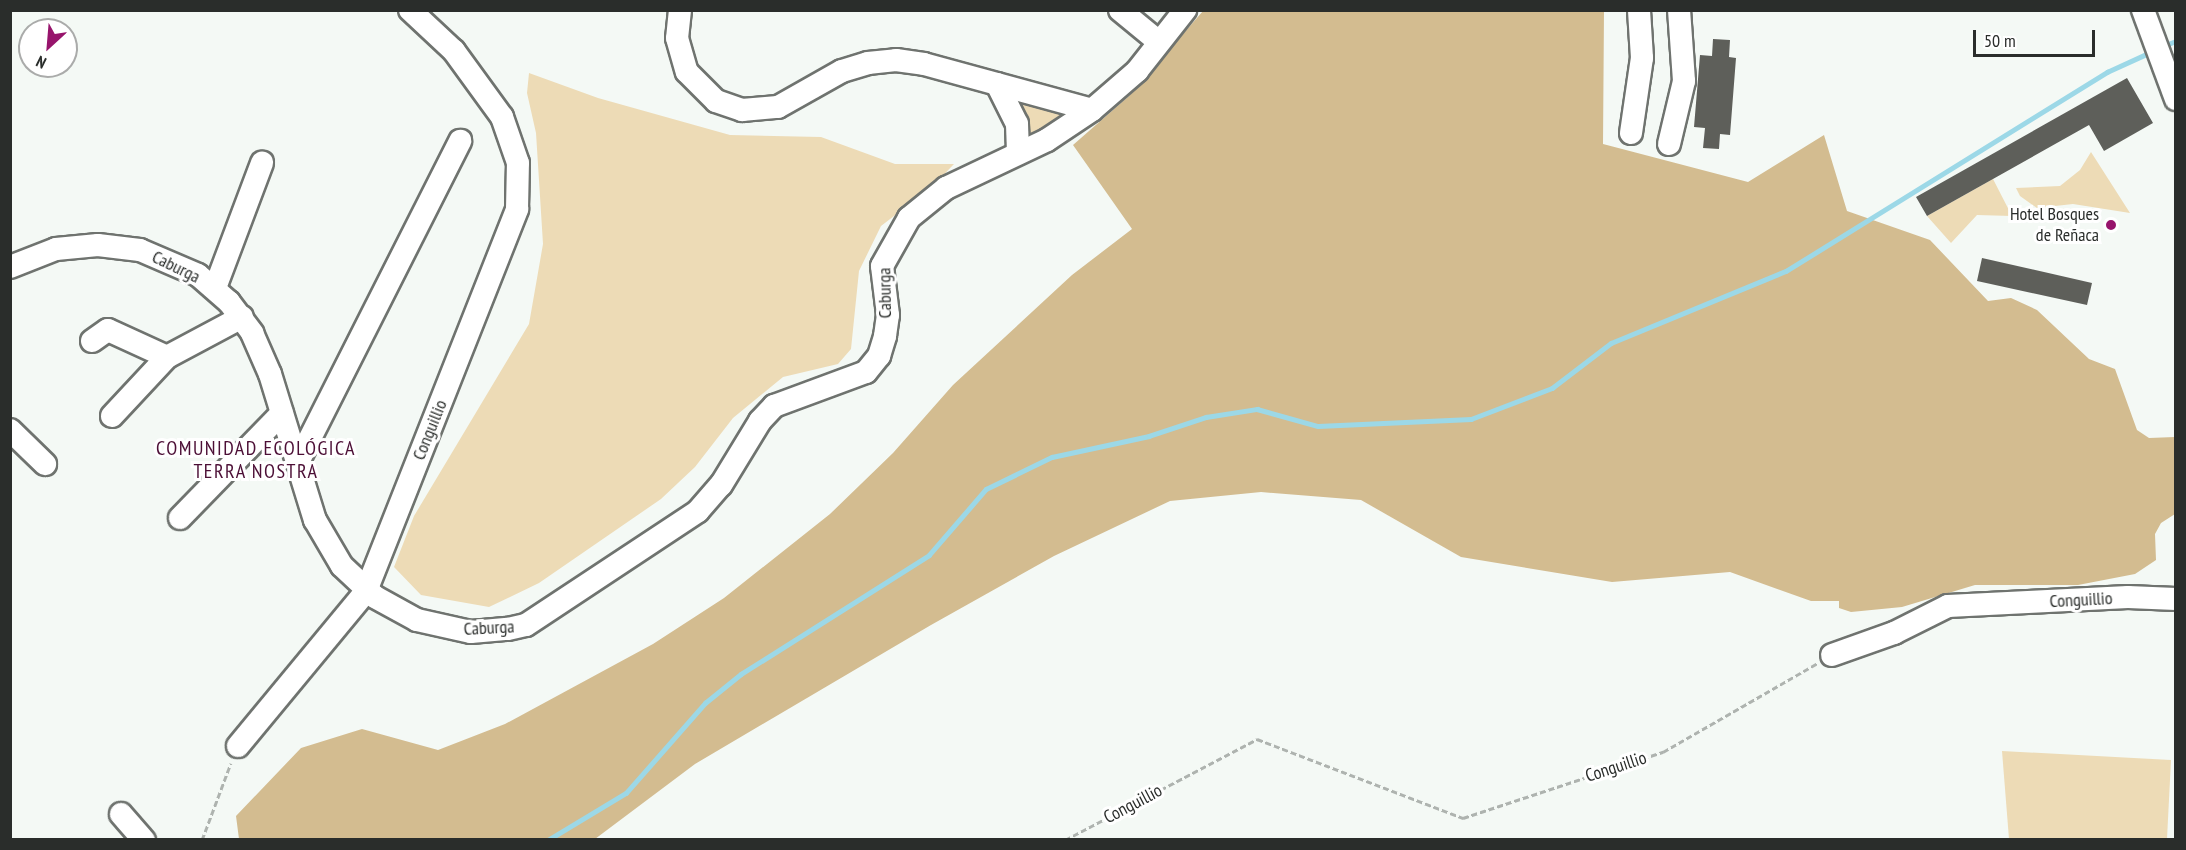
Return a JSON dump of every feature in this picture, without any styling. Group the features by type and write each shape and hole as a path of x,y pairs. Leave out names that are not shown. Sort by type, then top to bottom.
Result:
{"street":[{"name":"Conguillio","path":"238,746 366,591 517,209 518,163 502,117 454,51 410,10"},
{"path":"680,10 677,38 687,72 716,101 742,110 778,107 842,71 882,61 924,64 1092,110"},
{"path":"1120,10 1160,42"},
{"name":"Caburga","path":"10,267 56,249 119,246 170,260 215,288 242,317 270,374 323,536 342,566 366,591 400,613 452,630 489,631 526,625 698,511 721,485 760,421 774,406 791,397 852,380 873,364 883,346 888,315 882,266 909,219 946,188 1047,140 1092,110 1137,71 1185,10"},
{"path":"1631,133 1641,83 1639,10"},
{"path":"1669,144 1684,81 1679,10"},
{"path":"2143,10 2175,99"},
{"path":"996,84 1017,124 1018,153"},
{"path":"298,462 460,141"},
{"path":"215,288 262,163"},
{"path":"111,416 166,357 242,317"},
{"path":"92,341 108,330 166,357"},
{"path":"180,518 282,413"},
{"path":"10,430 45,464"},
{"name":"Conguillio","path":"1832,655 1894,633 1948,606 2128,597 2175,599"},
{"path":"122,813 144,840"}],"path":[{"name":"Conguillio","path":"1065,840 1257,739 1463,818 1663,752 1832,655"},
{"path":"202,840 238,746"}],"shaded area":[{"path":"1203,11 1604,11 1603,144 1748,182 1824,135 1847,211 1930,240 1988,301 2011,298 2037,310 2089,359 2115,369 2137,430 2149,438 2175,437 2175,514 2161,523 2155,534 2156,560 2135,574 2078,585 1975,585 1902,607 1851,612 1839,608 1839,601 1811,601 1730,572 1612,582 1461,557 1361,500 1261,492 1170,501 1054,556 931,625 695,764 595,839 239,839 236,816 301,748 362,729 438,750 505,724 653,644 724,598 830,514 893,453 953,385 1072,275 1132,229 1073,145 1129,96"},
{"path":"529,73 598,98 730,135 821,137 895,164 954,164 933,186 881,226 859,271 851,349 838,364 783,377 733,418 695,467 661,499 539,583 489,607 421,595 394,567 414,516 529,324 543,244 536,133 527,93"},
{"path":"1021,101 1064,111 1064,115 1030,136 1024,134"},
{"path":"2091,152 2130,213 2073,204 2037,208 2020,196 2016,188 2060,186 2080,170"},
{"path":"1993,179 2012,216 1977,215 1951,243 1927,216"},
{"path":"2002,751 2171,760 2167,839 2009,839"}],"building":[{"path":"1713,39 1730,40 1729,57 1736,58 1730,135 1720,134 1719,149 1703,148 1705,128 1694,127 1700,55 1712,56"},
{"path":"2127,78 2153,123 2104,151 2089,125 1927,216 1916,197"},
{"path":"1982,258 2092,283 2087,305 1977,281"}],"waterway":[{"path":"2163,46 2176,41"},
{"path":"548,840 626,793 705,703 741,674 929,555 986,489 1052,457 1149,436 1206,417 1257,409 1318,426 1471,419 1552,388 1611,343 1786,271 2107,72 2153,51"}],"place":[{"name":"Hotel Bosques de Reñaca","path":"2111,225"}],"district":[{"name":"COMUNIDAD ECOLÓGICA TERRA NOSTRA","path":"256,460"}]}
